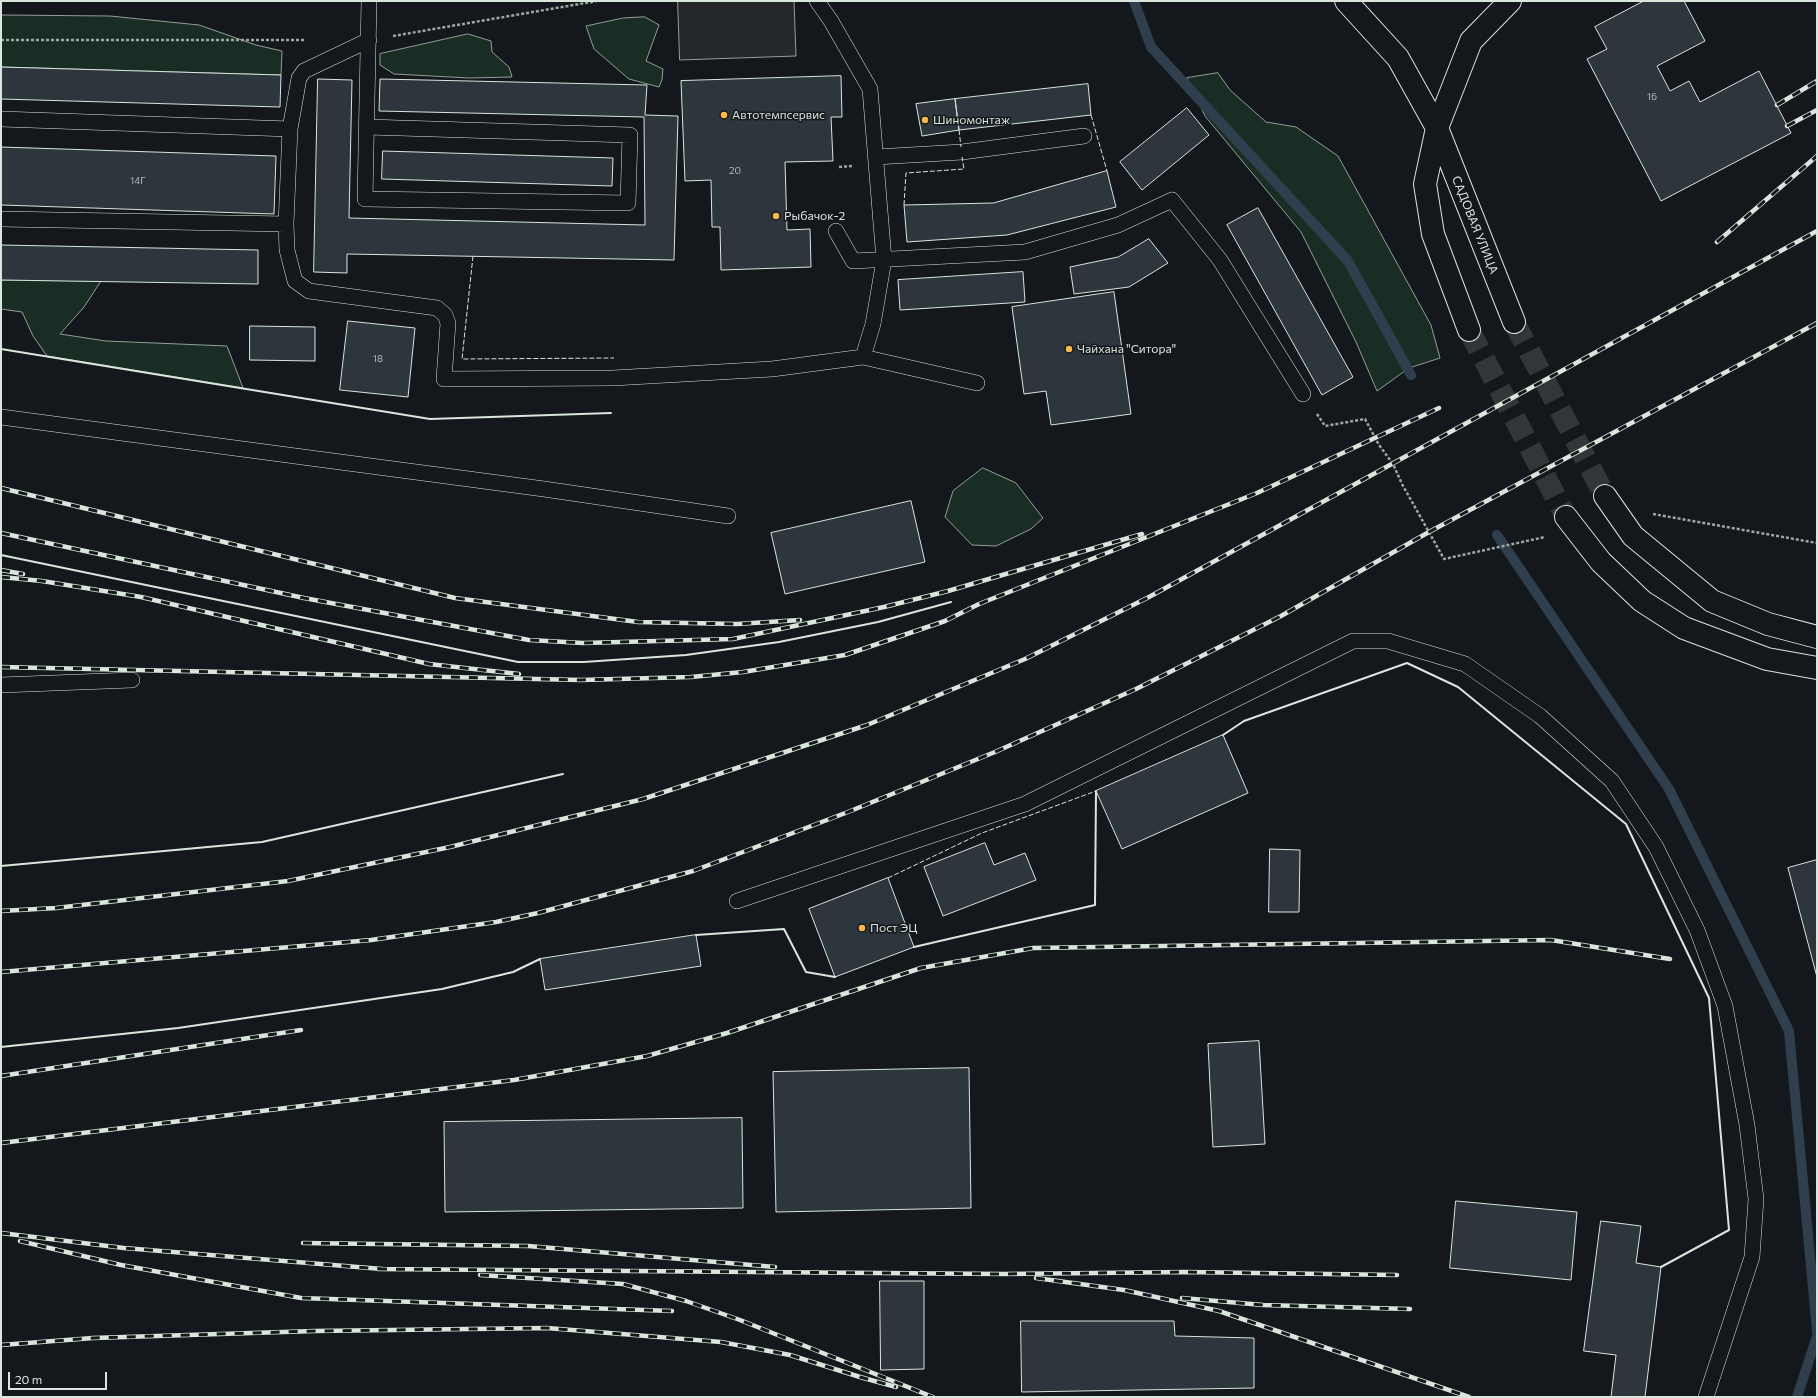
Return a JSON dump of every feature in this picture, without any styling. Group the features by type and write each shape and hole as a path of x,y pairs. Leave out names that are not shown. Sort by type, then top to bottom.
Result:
{"main road":[{"name":"САДОВАЯ УЛИЦА","path":"1346,1 1398,58 1437,128 1514,322"},
{"path":"1468,330 1433,234 1425,184 1437,128 1471,41 1510,1"},
{"path":"1605,496 1632,536 1712,600 1768,624 1817,637"},
{"path":"1566,517 1601,562 1642,601 1684,628 1767,659 1817,668"}],"lane":[{"path":"367,127 630,135 628,203 365,198 369,1"},
{"path":"817,1 832,21 870,88 884,260 873,324 863,357"},
{"path":"369,40 304,71 299,78 290,129 286,224 287,250 295,281 309,291 437,308 445,315 448,323 444,379 621,378 772,369 863,357 977,382"},
{"path":"1,119 290,129"},
{"path":"876,157 962,152 1084,136"},
{"path":"836,231 854,261 1025,252 1118,225 1172,200 1220,260 1303,394"},
{"path":"1,219 286,224"},
{"path":"1,417 536,488 728,516"},
{"path":"737,901 1025,804 1353,641 1388,641 1465,664 1540,716 1612,781 1656,847 1697,930 1725,1006 1747,1125 1756,1199 1752,1257 1706,1397"},
{"path":"1,685 132,680"}],"path":[{"path":"369,40 597,1"},
{"path":"1,40 313,40"},
{"path":"1303,394 1325,426 1365,419 1379,444 1393,464 1402,484 1444,559 1550,535"},
{"path":"1649,514 1817,544"}],"green space":[{"path":"1,15 110,16 199,25 256,45 282,51 281,75 1,67"},
{"path":"645,17 659,25 646,61 663,69 662,80 659,87 629,79 594,49 586,26 623,18"},
{"path":"468,34 491,41 492,52 509,67 512,77 469,78 394,74 380,65 380,54"},
{"path":"1218,73 1230,90 1266,122 1296,127 1338,156 1431,325 1440,358 1409,368 1377,391 1356,342 1301,232 1205,116 1187,78"},
{"path":"1,280 101,281 84,307 60,334 106,341 227,346 243,388 47,356 33,336 22,312 1,309"},
{"path":"983,468 1016,483 1043,518 1031,529 996,546 972,545 945,517 953,491"}],"shaded area":[{"path":"678,1 794,1 796,56 680,60"}],"building":[{"path":"1644,1 1684,1 1705,41 1657,66 1670,91 1689,81 1700,102 1759,71 1791,133 1661,201 1587,59 1607,49 1595,27"},
{"path":"1,67 281,75 280,107 1,99"},
{"path":"841,76 842,117 831,117 833,161 785,162 787,230 810,229 811,267 721,270 720,227 712,227 711,180 685,181 681,81"},
{"path":"318,79 352,80 349,218 645,225 644,117 379,111 380,79 647,85 645,115 678,116 674,260 347,254 347,273 314,272"},
{"path":"1088,84 1091,115 959,130 955,99"},
{"path":"955,99 959,130 922,136 916,104"},
{"path":"1187,108 1209,135 1142,190 1120,162"},
{"path":"1,147 276,156 274,214 1,205"},
{"path":"383,151 613,158 612,186 382,179"},
{"path":"1107,171 1116,207 1007,235 907,242 904,205 993,203"},
{"path":"1258,208 1353,377 1322,395 1227,225"},
{"path":"1149,239 1168,263 1129,287 1074,294 1070,267 1118,257"},
{"path":"1,245 258,250 258,284 1,280"},
{"path":"1023,272 1025,302 900,310 898,280"},
{"name":"Чайхана \"Ситора\"","path":"1114,292 1131,414 1051,425 1046,391 1024,394 1012,307"},
{"path":"348,321 415,328 408,397 340,390"},
{"path":"250,326 315,327 315,361 250,360"},
{"path":"911,501 925,562 785,594 771,533"},
{"path":"1223,735 1248,793 1122,849 1096,791"},
{"path":"985,843 994,865 1025,853 1036,880 943,916 924,867"},
{"path":"1270,849 1300,850 1299,912 1269,912"},
{"path":"1817,860 1817,977 1788,868"},
{"name":"Пост ЭЦ","path":"888,878 914,947 835,977 809,909"},
{"path":"696,935 701,966 545,990 540,959"},
{"path":"1259,1041 1265,1144 1213,1147 1208,1044"},
{"path":"969,1068 971,1208 776,1212 773,1072"},
{"path":"742,1118 743,1208 445,1212 444,1122"},
{"path":"1456,1201 1577,1212 1571,1280 1450,1268"},
{"path":"1601,1221 1641,1226 1636,1263 1661,1267 1645,1397 1611,1397 1616,1355 1584,1351"},
{"path":"880,1281 924,1281 924,1369 881,1370"},
{"path":"1021,1321 1174,1321 1175,1336 1254,1338 1254,1388 1022,1392"}],"waterway":[{"path":"1134,1 1151,47 1348,261 1411,375"},
{"path":"1497,535 1669,789 1789,1031 1817,1331"},
{"path":"1797,1397 1817,1336"}],"tunnel":[{"path":"1514,322 1605,496"},
{"path":"1469,330 1566,517"}],"railway":[{"path":"1777,105 1817,81"},
{"path":"1787,126 1817,110"},
{"path":"1717,242 1817,156"},
{"path":"1,911 56,908 288,881 450,847 643,799 867,725 1025,659 1149,597 1817,231"},
{"path":"1,972 371,940 496,922 538,913 693,871 848,812 995,752 1136,689 1281,616 1429,532 1817,323"},
{"path":"1,667 581,680 691,677 743,672 845,655 945,621 979,604 1257,493 1439,408"},
{"path":"1,488 455,598 638,622 737,624 800,620"},
{"path":"1,533 304,598 529,640 583,643 733,639 884,607 948,591 1142,534"},
{"path":"1,570 23,574"},
{"path":"1,577 42,581 141,597 429,664 519,674"},
{"path":"1,1143 514,1080 647,1056 727,1033 921,968 1033,948 1551,940 1670,959"},
{"path":"1,1076 301,1030"},
{"path":"1,1233 124,1248 382,1269"},
{"path":"20,1241 121,1265 301,1298 672,1311"},
{"path":"303,1243 528,1246 775,1267"},
{"path":"378,1269 1004,1274 1186,1272 1397,1275"},
{"path":"480,1275 623,1284 686,1301 740,1320 933,1397"},
{"path":"1036,1278 1124,1290 1219,1311 1469,1397"},
{"path":"1182,1298 1263,1305 1410,1309"},
{"path":"1,1345 93,1338 315,1331 547,1328 721,1342 790,1355 896,1387"}],"fence":[{"path":"1091,115 1107,171"},
{"path":"959,130 961,147"},
{"path":"904,205 906,173 964,169 962,157"},
{"path":"473,256 462,359 614,358"},
{"path":"888,878 982,833 1096,791"}],"wall":[{"path":"1,349 430,419 611,413"},
{"path":"1,555 518,662 584,662 686,655 779,642 878,622 951,602"},
{"path":"1223,735 1244,721 1407,663 1458,687 1626,824 1709,998 1729,1230 1661,1267"},
{"path":"1,866 262,842 563,774"},
{"path":"914,947 1095,905 1096,791"},
{"path":"696,935 784,929 806,972 835,977"},
{"path":"1,1047 178,1028 442,989 513,972 540,959"}],"place":[{"name":"Автотемпсервис","path":"724,115"},
{"name":"Шиномонтаж","path":"925,120"},
{"name":"Рыбачок-2","path":"776,216"},
{"name":"Чайхана \"Ситора\"","path":"1069,349"},
{"name":"Пост ЭЦ","path":"862,928"}]}
